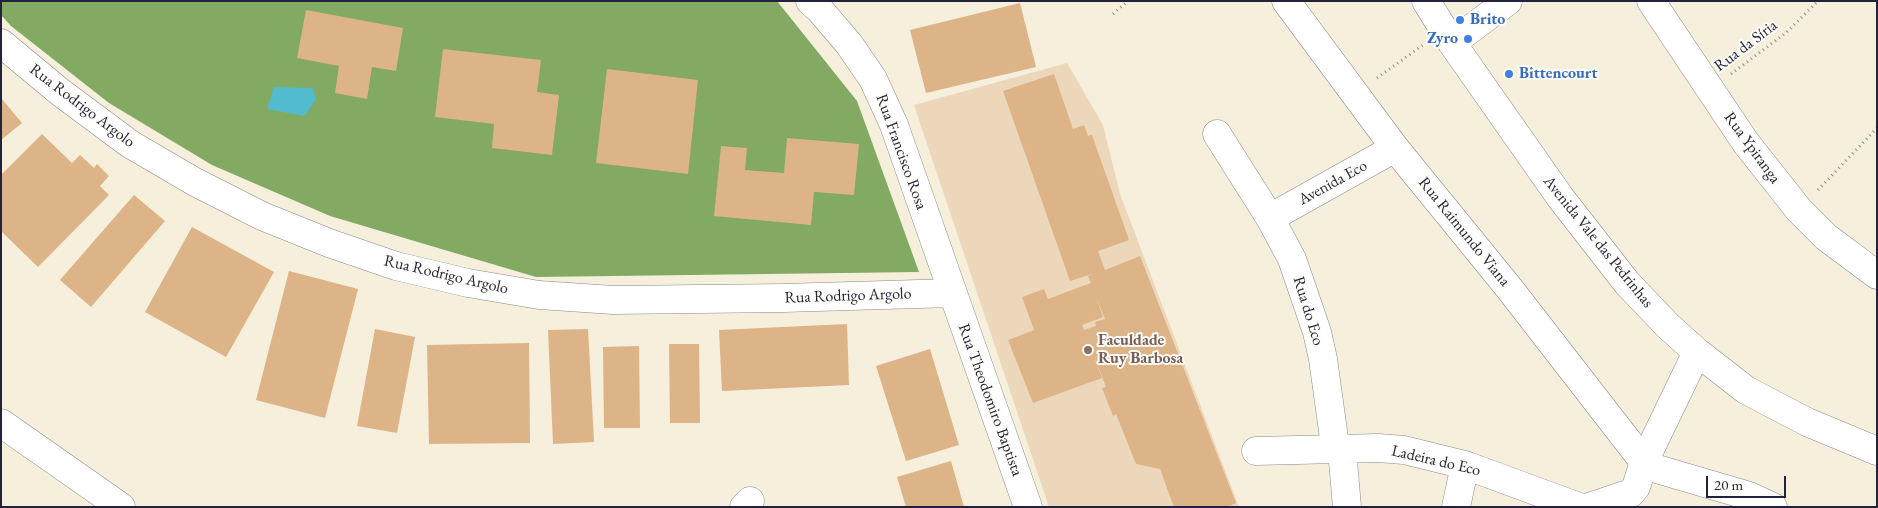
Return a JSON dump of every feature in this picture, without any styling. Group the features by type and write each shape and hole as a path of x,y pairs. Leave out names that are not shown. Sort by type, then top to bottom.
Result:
{"street":[{"name":"Rua Francisco Rosa","path":"810,1 849,44 873,78 894,125 952,293"},
{"name":"Rua Raimundo Viana","path":"1286,1 1395,148 1509,288 1644,462"},
{"name":"Avenida Vale das Pedrinhas","path":"1426,1 1448,37 1560,197 1627,283 1668,326 1697,352 1746,390 1808,422 1868,449 1877,451"},
{"path":"1448,37 1508,1"},
{"name":"Rua Ypiranga","path":"1651,1 1746,143 1798,210 1826,237 1877,275"},
{"name":"Rua Rodrigo Argolo","path":"1,42 60,92 130,144 195,182 262,216 330,243 396,266 468,283 539,295 613,300 784,298 952,293"},
{"name":"Rua do Eco","path":"1217,134 1270,218 1292,259 1317,332 1323,358 1334,438 1343,461 1347,507"},
{"name":"Avenida Eco","path":"1270,218 1395,148"},
{"name":"Rua Theodomiro Baptista","path":"952,293 1028,507"},
{"path":"1590,507 1631,493 1636,487 1644,462 1697,352"},
{"path":"1,423 121,507"},
{"name":"Ladeira do Eco","path":"1256,450 1339,448 1404,450 1465,465 1579,507"},
{"path":"1644,462 1658,469 1749,496 1772,507"},
{"path":"1456,507 1465,465"}],"path":[{"path":"1113,14 1128,1"},
{"name":"Rua da Síria","path":"1710,89 1754,58 1786,32 1818,1"},
{"path":"1354,95 1448,37"},
{"path":"1798,210 1877,128"}],"shaded area":[{"name":"Faculdade Ruy Barbosa","path":"1067,63 1103,125 1120,194 1239,507 1049,507 914,105"}],"green space":[{"path":"1,1 777,1 857,101 919,272 536,277 330,216 212,165 109,103 11,26 1,15"}],"water":[{"path":"274,87 313,88 316,100 304,116 267,109"}],"building":[{"path":"1020,3 1036,67 926,93 910,30"},
{"path":"306,10 403,28 396,71 372,67 367,99 335,93 339,66 297,58"},
{"path":"443,49 541,60 537,92 559,95 552,155 492,148 494,124 435,117"},
{"path":"607,69 698,80 688,174 596,163"},
{"path":"1054,74 1073,129 1084,125 1088,136 1092,135 1129,240 1098,251 1105,270 1140,256 1236,503 1227,507 1174,507 1160,469 1136,464 1116,414 1113,416 1102,388 1106,387 1085,333 1102,378 1033,403 1008,340 1034,330 1022,297 1044,289 1048,299 1091,283 1088,276 1095,273 1070,281 1003,91","holes":["1096,297 1105,319 1095,322 1096,326 1084,330 1082,325 1103,317"]},
{"path":"1,98 22,123 1,140"},
{"path":"42,134 72,163 80,155 94,168 97,164 109,176 100,186 109,195 38,267 1,231 1,175"},
{"path":"787,138 859,144 854,195 814,192 811,225 714,216 721,146 747,148 745,170 784,173"},
{"path":"134,195 165,221 91,307 60,280"},
{"path":"192,227 274,272 226,357 145,312"},
{"path":"289,271 358,289 325,418 256,400"},
{"path":"847,324 849,385 722,391 719,330"},
{"path":"375,329 415,337 397,433 357,426"},
{"path":"588,329 594,442 553,444 548,330"},
{"path":"529,343 530,443 429,444 427,345"},
{"path":"669,344 699,344 700,423 670,423"},
{"path":"639,346 640,428 604,428 603,347"},
{"path":"930,349 959,445 906,461 876,366"},
{"path":"951,461 964,507 906,507 897,477"}],"place":[{"name":"Brito","path":"1460,20"},
{"name":"Zyro","path":"1468,39"},
{"name":"Bittencourt","path":"1509,74"},
{"name":"Faculdade Ruy Barbosa","path":"1088,350"}]}
